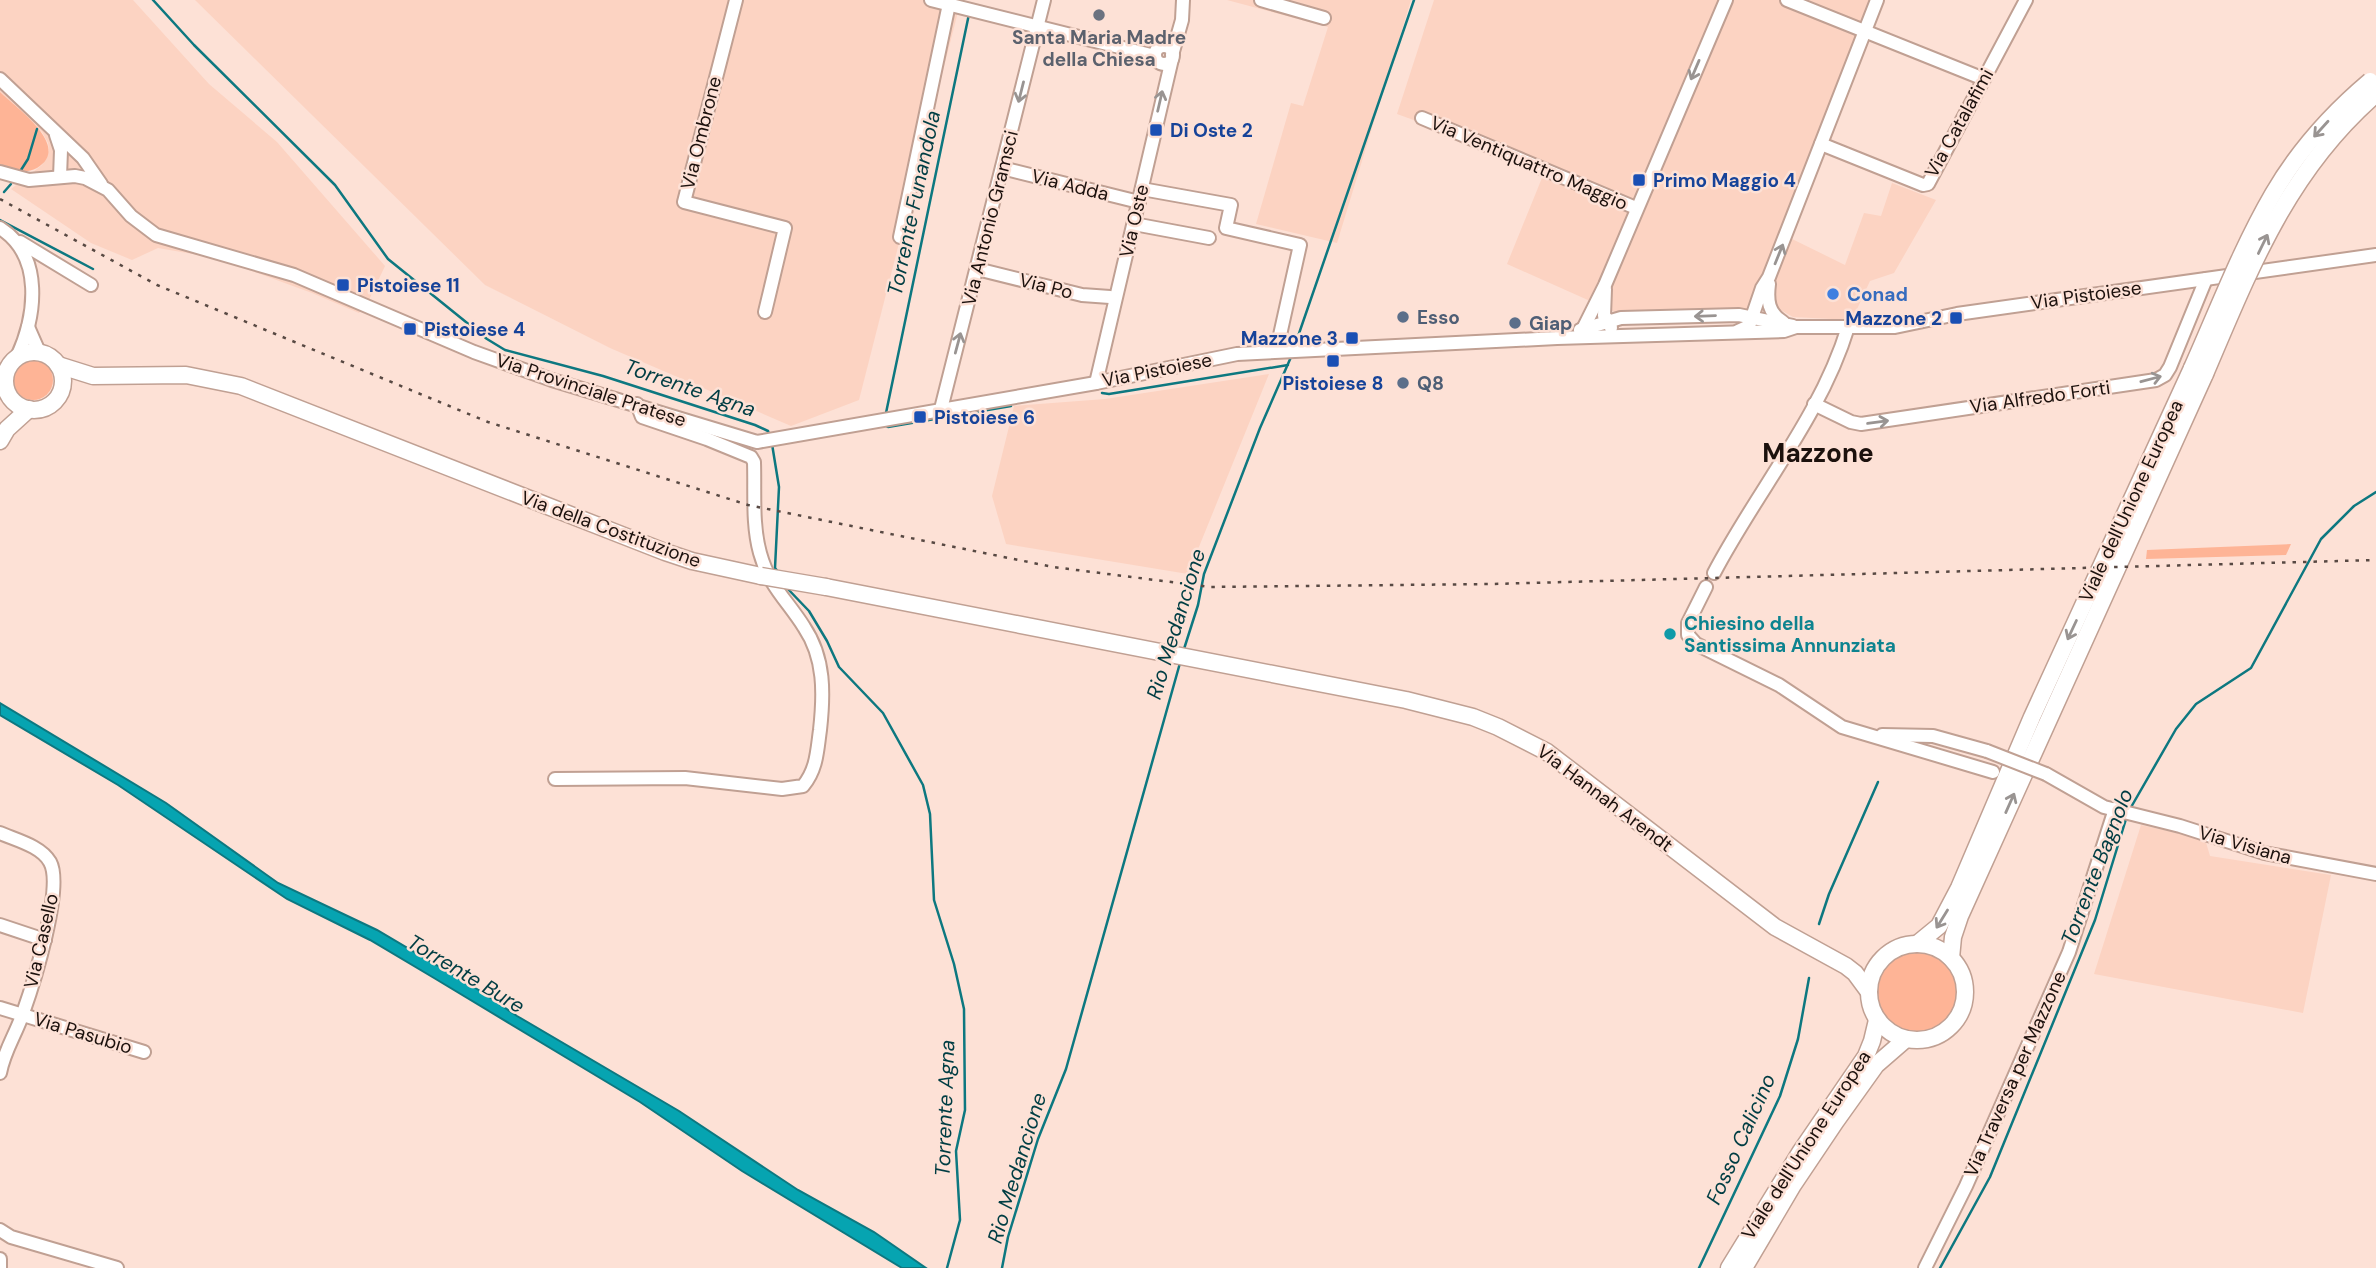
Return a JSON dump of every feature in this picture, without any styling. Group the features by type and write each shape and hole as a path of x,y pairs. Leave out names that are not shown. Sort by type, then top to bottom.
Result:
{"main road":[{"name":"Viale dell'Unione Europea","path":"1837,959 1857,961 1886,955 1901,947 1917,944 1939,926 1959,888 2032,717 2198,371 2247,276 2290,193 2374,84"},
{"path":"3,435 17,357 38,352 49,356 58,365 93,376"},
{"path":"58,365 62,380 58,396"},
{"name":"Viale dell'Unione Europea","path":"1951,958 1952,937 1959,916 2198,371"},
{"name":"Via della Costituzione","path":"93,376 186,375 241,386 692,561 1177,656"},
{"path":"9,390 46,407 58,396 93,376"},
{"name":"Via Hannah Arendt","path":"1177,656 1445,709 1473,717 1521,738 1547,752 1578,775 1775,927 1799,942 1837,959"},
{"path":"1886,955 1874,971 1869,992 1877,1020 1887,1030 1906,1039 1920,1040 1940,1035 1951,1027 1959,1016 1965,996 1964,982 1951,958 1932,946 1917,944"},
{"path":"1837,959 1855,973 1869,992"},
{"name":"Viale dell'Unione Europea","path":"1728,1268 1866,1056 1877,1020"},
{"name":"Viale dell'Unione Europea","path":"1744,1268 1793,1185 1836,1121 1876,1065 1906,1039"}],"street":[{"name":"Via Ombrone","path":"736,0 684,202 785,228 765,312"},
{"path":"931,0 1165,54"},
{"name":"Via Antonio Gramsci","path":"941,409 1044,0"},
{"path":"1261,0 1324,18"},
{"path":"1787,0 1984,79"},
{"path":"1738,331 1749,326 1877,0"},
{"name":"Via Catalafimi","path":"1821,144 1923,185 1928,184 2026,0"},
{"path":"1583,329 1605,285 1724,2"},
{"name":"Via Oste","path":"1096,383 1134,224 1165,54 1183,3"},
{"path":"900,237 952,5"},
{"name":"Via Provinciale Pratese","path":"0,79 83,158 101,184 131,216 156,235 294,275 474,352 552,380 637,404 743,439 762,441"},
{"name":"Via Ventiquattro Maggio","path":"1422,118 1636,208"},
{"path":"54,132 61,150 60,177"},
{"name":"Via Adda","path":"1002,168 1140,195 1231,205 1226,228 1300,245 1280,335"},
{"path":"0,172 29,180 85,178 101,184"},
{"path":"1134,224 1209,238"},
{"path":"0,228 91,285"},
{"path":"13,238 28,261 32,276 28,327 17,357"},
{"name":"Via Pistoiese","path":"1557,338 1621,318 1751,316 1796,327 1895,327 1957,314 2376,256"},
{"name":"Via Po","path":"978,269 1082,295 1115,299"},
{"path":"1769,277 1767,298 1770,310 1778,320 1796,327"},
{"name":"Via Alfredo Forti","path":"1814,404 1861,424 2156,380 2165,375 2170,367 2206,279"},
{"path":"1605,285 1604,316 1610,322 1611,330 1619,336"},
{"path":"28,327 38,352"},
{"name":"Via Pistoiese","path":"762,441 1096,383 1237,354 1557,338 1784,331 1796,327"},
{"path":"1714,573 1814,404 1848,327"},
{"path":"555,779 685,778 782,789 803,786 815,767 824,683 806,628 776,591 760,552 754,518 754,462 751,457 707,439 642,417 637,404"},
{"path":"1706,587 1688,623 1688,635 1696,644 1779,685 1842,727 1993,772"},
{"path":"1865,735 1933,736 1987,751 2046,774 2094,803 2123,811"},
{"name":"Via Visiana","path":"2123,811 2264,853 2376,873"},
{"name":"Via Traversa per Mazzone","path":"1925,1268 1966,1186 2068,952 2123,811"},
{"name":"Via Casello","path":"0,833 38,850 49,861 53,882 45,940 23,1015 4,1055 0,1073"},
{"path":"0,925 45,940"},
{"name":"Via Pasubio","path":"0,1008 144,1052"},
{"path":"0,1230 11,1237 117,1268"},
{"path":"0,1259 0,1268"}],"shaded area":[{"path":"0,0 133,0 209,84 277,142 385,266 369,300 359,313 216,258 158,248 132,260 91,243 11,189 42,165 49,150 42,132 0,92"},
{"path":"195,0 961,0 859,400 791,426 610,348 485,285"},
{"path":"1227,0 1411,0 1337,243 1256,224 1291,103 1303,106 1328,27"},
{"path":"1434,0 1877,0 1786,236 1845,265 1864,213 1881,216 1892,183 1936,200 1894,273 1870,281 1852,320 1793,317 1772,305 1745,310 1617,313 1507,264 1546,168 1397,114"},
{"path":"0,92 38,128 45,139 49,150 46,159 37,168 23,171 0,164"},
{"path":"33,360 41,361 47,366 52,372 52,388 47,394 41,399 33,400 25,399 19,394 14,388 13,380 14,372 19,366 25,361"},
{"path":"1269,374 1188,574 1006,544 992,496 1014,406 1105,399"},
{"path":"2291,544 2286,555 2146,559 2147,550"},
{"path":"2141,825 2205,839 2210,856 2331,875 2303,1013 2094,974"},
{"path":"1918,951 1934,954 1947,963 1956,976 1959,992 1956,1008 1947,1021 1934,1030 1918,1033 1902,1030 1889,1021 1880,1008 1877,992 1880,976 1889,963 1902,954"}],"water":[{"path":"0,703 166,803 278,883 377,930 482,992 517,1016 679,1111 798,1190 874,1232 926,1268 902,1268 742,1171 640,1102 434,978 370,940 287,899 118,785 0,715"}],"waterway":[{"name":"Torrente Agna","path":"153,0 194,45 335,185 388,259 487,339 505,350 603,376 755,425 769,434"},
{"name":"Rio Medancione","path":"1294,348 1414,0"},
{"name":"Torrente Funandola","path":"886,413 969,14"},
{"path":"21,170 28,159 37,129"},
{"path":"4,192 11,184"},
{"path":"0,220 93,269"},
{"name":"Rio Medancione","path":"1184,649 1198,605 1204,574 1260,428 1291,357"},
{"path":"1102,393 1288,365"},
{"name":"Torrente Funandola","path":"884,425 888,427 1011,406"},
{"name":"Torrente Agna","path":"772,444 779,487 775,568 778,572"},
{"name":"Torrente Bagnolo","path":"2130,809 2176,729 2196,704 2251,668 2321,539 2354,506 2376,492"},
{"name":"Torrente Agna","path":"786,587 809,611 839,667 883,713 923,785 930,814 934,900 954,964 964,1009 965,1110 956,1151 960,1220 947,1268"},
{"name":"Rio Medancione","path":"1002,1268 1008,1237 1038,1139 1066,1069 1180,663"},
{"name":"Fosso Calicino","path":"1819,924 1829,894 1878,782"},
{"name":"Torrente Bagnolo","path":"1940,1268 1990,1177 2095,920 2126,819"},
{"name":"Fosso Calicino","path":"1699,1268 1780,1096 1798,1039 1809,978"}],"railway":[{"path":"0,199 157,285 488,422 748,505 1053,567 1210,587 1492,584 2376,560"}],"place":[{"name":"Santa Maria Madre della Chiesa","path":"1099,15"},
{"name":"Di Oste 2","path":"1156,130"},
{"name":"Primo Maggio 4","path":"1639,180"},
{"name":"Pistoiese 11","path":"343,285"},
{"name":"Conad","path":"1833,294"},
{"name":"Esso","path":"1403,317"},
{"name":"Mazzone 2","path":"1956,318"},
{"name":"Giap","path":"1515,323"},
{"name":"Pistoiese 4","path":"410,329"},
{"name":"Mazzone 3","path":"1352,338"},
{"name":"Pistoiese 8","path":"1333,361"},
{"name":"Q8","path":"1403,383"},
{"name":"Pistoiese 6","path":"920,417"},
{"name":"Chiesino della Santissima Annunziata","path":"1670,634"}],"district":[{"name":"Mazzone","path":"1818,453"}],"water label":[{"name":"Torrente Bure","path":"466,974"}]}
